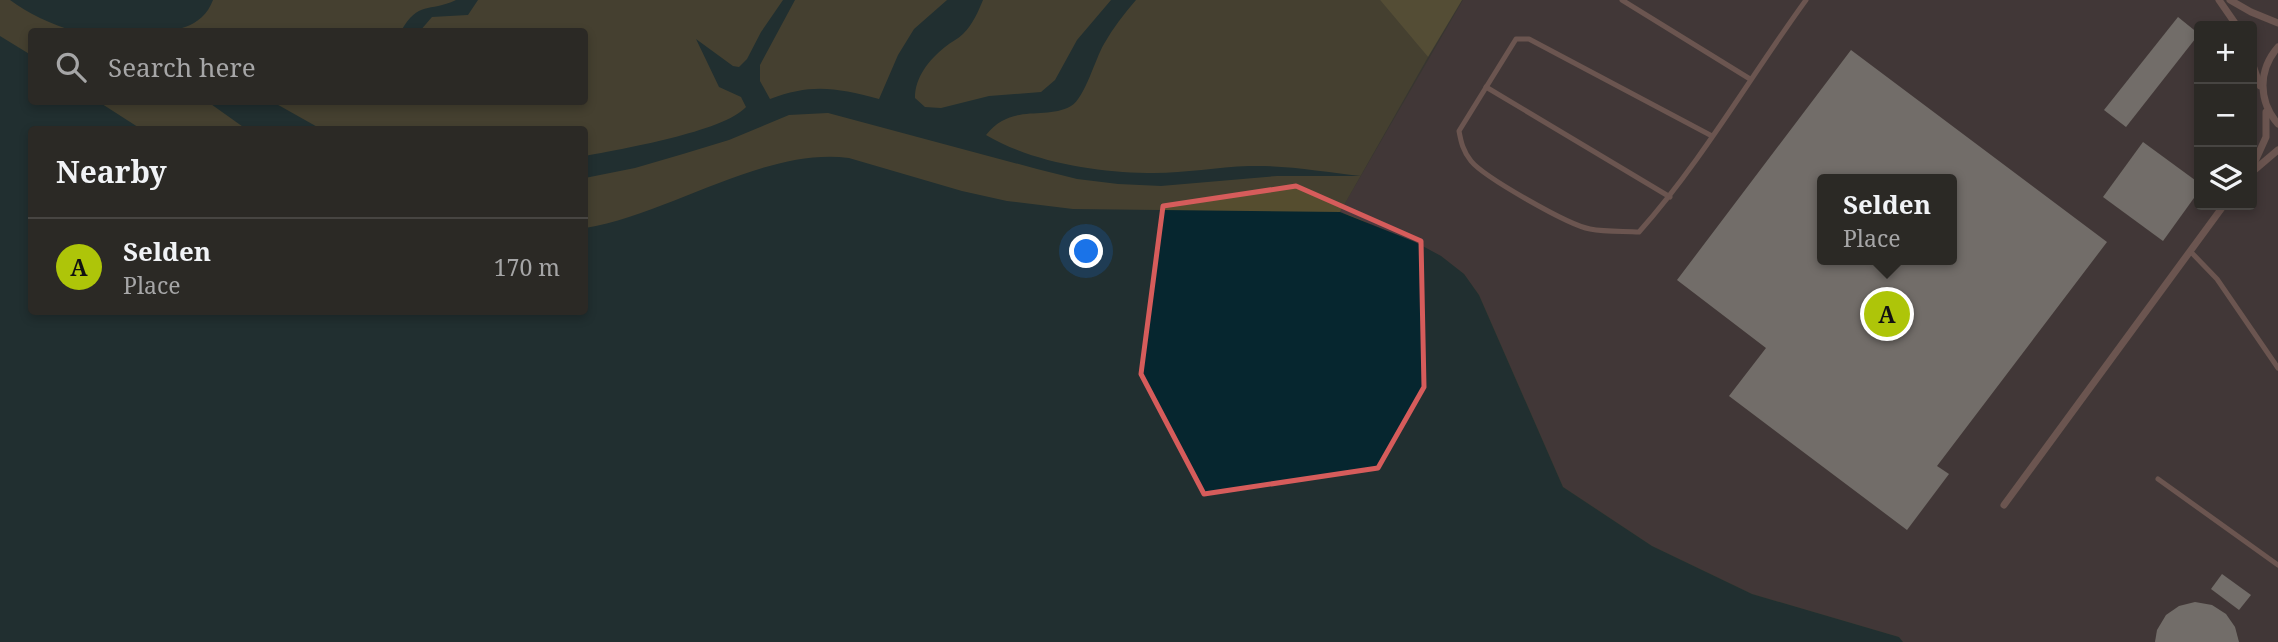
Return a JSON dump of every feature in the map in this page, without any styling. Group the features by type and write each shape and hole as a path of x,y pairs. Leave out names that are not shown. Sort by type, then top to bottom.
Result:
{"street":[{"path":"2219,0 2234,21"},
{"path":"2230,0 2278,23"},
{"path":"2257,158 2266,137 2265,70 2271,55 2278,47"},
{"path":"2257,77 2271,115 2278,124"},
{"path":"2257,166 2278,150"},
{"path":"2004,505 2220,210"}],"lane":[{"path":"1622,0 1751,79"},
{"path":"1712,136 1530,39 1516,39 1459,131 1463,149 1472,163 1486,174 1573,223 1589,229 1639,232 1670,197 1806,0"},
{"path":"1486,87 1670,197"},
{"path":"2190,251 2217,279 2278,368"},
{"path":"2158,479 2278,565"}],"highlighted area":[{"path":"1296,186 1421,241 1424,387 1378,468 1204,494 1141,374 1163,206"}],"shaded area":[{"path":"0,0 1380,0 1428,57 1340,212 1435,254 1458,270 1468,281 1479,295 1563,487 1652,546 1752,594 1899,637 1903,642 986,642 0,637"},
{"path":"1380,0 1462,0 1428,57"},
{"path":"1463,0 2278,0 2278,642 1903,642 1898,637 1752,594 1652,546 1563,487 1479,295 1464,274 1441,256 1415,242 1340,212"}],"water":[{"path":"10,0 213,0 197,21 182,28 66,28"},
{"path":"456,0 478,0 468,15 432,17 423,28 403,28 419,11"},
{"path":"783,0 795,0 760,65 760,81 770,99 799,91 824,89 879,99 898,55 914,29 947,0 983,0 967,30 934,57 917,83 915,98 925,107 941,108 989,96 1041,92 1055,80 1077,40 1111,0 1136,0 1107,38 1076,102 1061,110 1017,115 996,125 986,135 1043,159 1085,168 1160,173 1263,166 1361,176 1277,176 1161,186 1118,184 1077,179 828,113 789,115 729,140 635,168 588,177 588,155 694,132 734,116 746,107 741,97 719,87 696,39 733,66 739,67 747,59 761,32"},
{"path":"0,36 28,53 28,105 104,105 136,126 28,126 28,315 588,315 588,227 651,210 751,172 784,162 817,157 849,158 962,191 1007,201 1073,209 1340,212 1415,242 1441,256 1464,274 1479,295 1563,487 1652,546 1752,594 1899,637 1903,642 0,642"},
{"path":"212,105 278,105 316,126 242,126"}],"building":[{"path":"2178,17 2194,30 2194,40 2126,127 2104,110"},
{"path":"1851,50 2107,242 1937,466 1949,474 1907,530 1729,396 1766,348 1677,280"},
{"path":"2143,142 2194,179 2194,198 2163,241 2103,197"},
{"path":"2222,574 2251,595 2239,610 2211,589"},
{"path":"2195,602 2212,605 2226,614 2235,627 2239,642 2155,642 2157,630 2166,615 2179,606"}],"place":[{"name":"Selden","path":"1887,314"}]}
